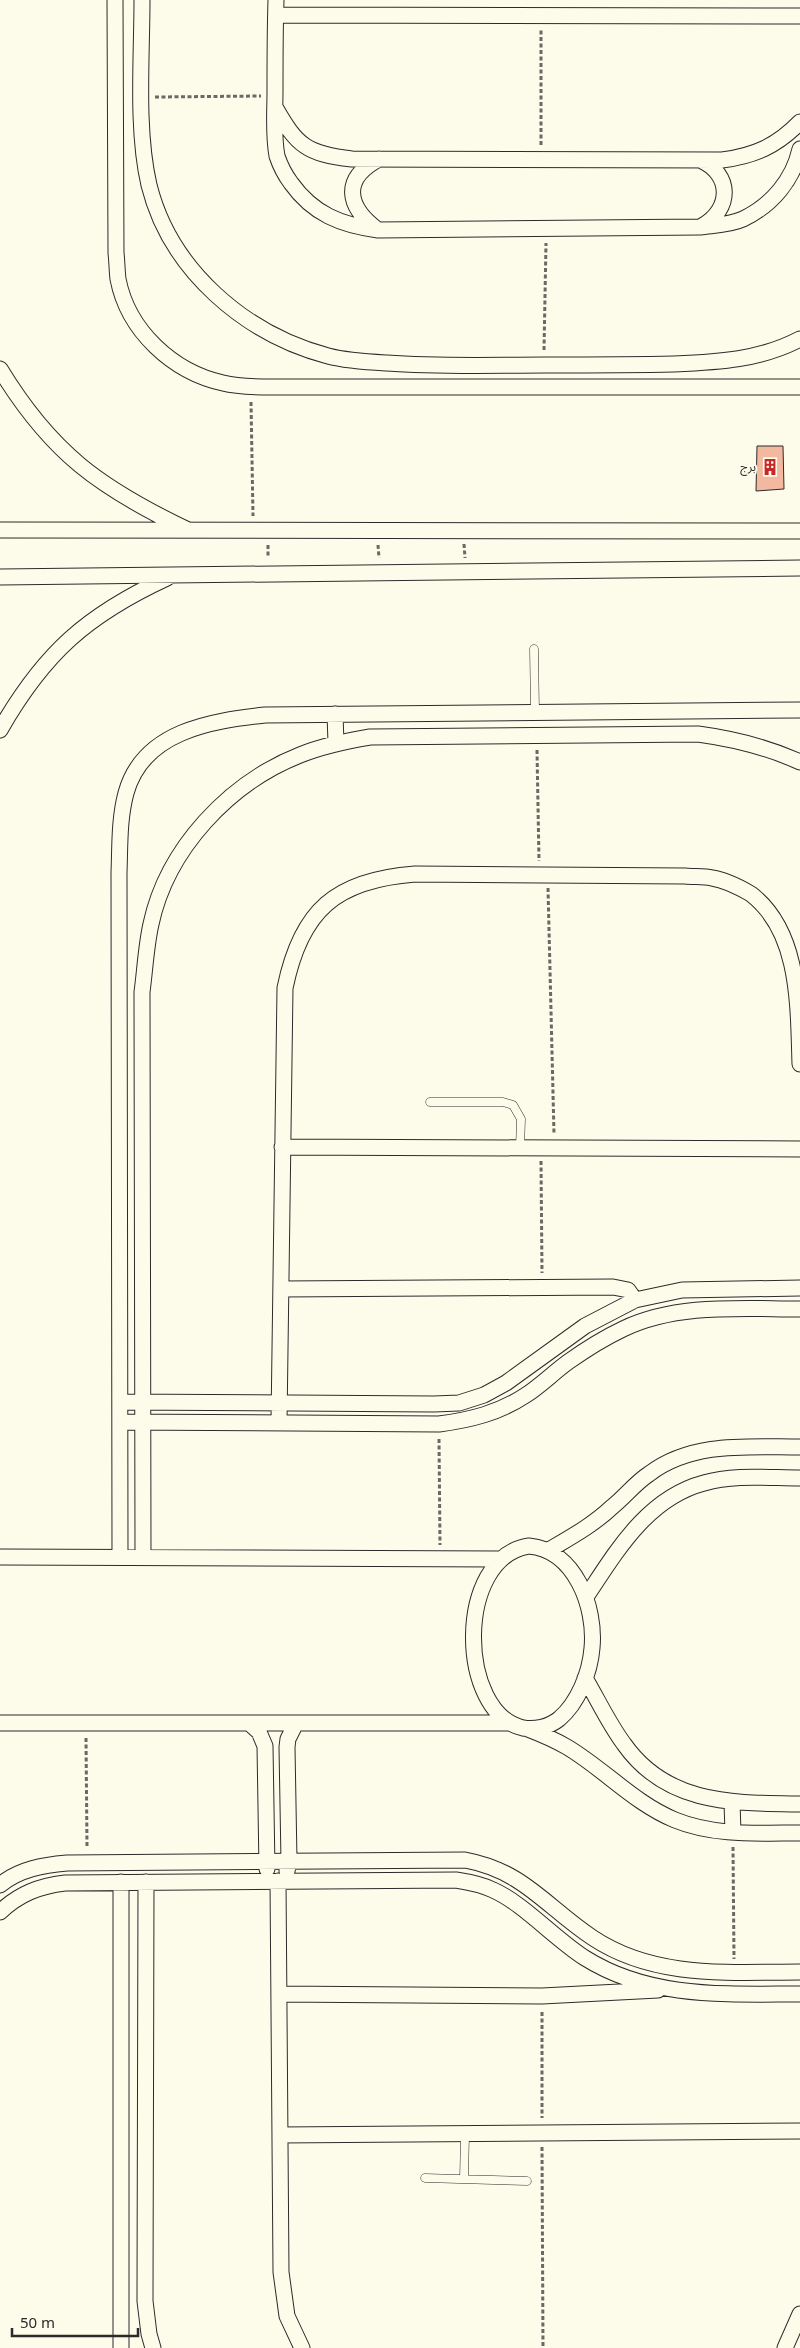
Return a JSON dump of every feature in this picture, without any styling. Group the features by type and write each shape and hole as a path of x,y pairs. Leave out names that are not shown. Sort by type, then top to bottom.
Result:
{"street":[{"path":"115,0 116,252 118,280 126,304 139,327 150,341 176,364 200,376 225,384 251,386 800,387"},
{"path":"142,0 142,118 144,151 150,185 160,216 173,242 192,269 214,294 240,315 268,332 297,346 329,357 364,362 453,366 634,365 728,361 759,356 800,339"},
{"path":"276,0 274,133 278,157 285,174 313,208 332,220 354,227 378,230 546,230 700,227 742,220 775,196 788,180 797,162 800,149"},
{"path":"423,0 423,15"},
{"path":"276,15 800,16"},
{"path":"275,101 290,134 303,145 318,153 352,159 699,159 744,157 766,149 786,137 800,122"},
{"path":"116,119 142,118"},
{"path":"378,230 363,219 355,207 353,192 356,177 366,166 379,159"},
{"path":"699,159 711,165 719,175 724,186 724,199 719,211 711,221 700,227"},
{"path":"634,365 636,387"},
{"path":"0,369 19,401 45,433 74,462 107,487 142,508 191,532"},
{"path":"0,530 191,532 800,531"},
{"path":"0,577 800,568"},
{"path":"0,730 20,695 50,657 86,624 127,596 171,576"},
{"path":"120,1557 119,873 122,816 126,791 138,768 155,748 176,734 232,719 264,715 800,710"},
{"path":"536,712 536,734"},
{"path":"335,714 336,743"},
{"path":"143,1557 142,992 151,923 164,886 182,852 205,822 233,795 264,772 299,755 336,743 370,737 698,734 738,740 777,751 800,762"},
{"path":"279,1422 285,988 290,963 299,937 315,914 336,896 361,883 388,876 415,874 712,878 738,886 761,901 779,921 791,945 797,972 800,1064"},
{"path":"282,1147 800,1149"},
{"path":"281,1289 621,1288 628,1290 635,1300"},
{"path":"120,1402 459,1403 484,1395 506,1382 585,1326 635,1300 682,1290 800,1288"},
{"path":"120,1422 439,1424 484,1416 506,1406 526,1395 595,1344 625,1328 652,1318 716,1309 800,1309"},
{"path":"549,1550 593,1524 649,1473 690,1453 709,1449 800,1447"},
{"path":"586,1598 633,1529 654,1510 678,1493 704,1482 800,1478"},
{"path":"509,1723 495,1710 486,1694 475,1660 473,1642 476,1606 486,1582 499,1560 518,1548 529,1546 549,1550 564,1561 586,1598 593,1630 590,1663 585,1678 564,1715 546,1726 527,1728"},
{"path":"0,1557 440,1558 499,1560"},
{"path":"585,1678 624,1745 645,1768 671,1786 701,1798 732,1803 800,1804"},
{"path":"0,1723 509,1723 527,1728 566,1747 649,1807 685,1823 704,1829 733,1832 800,1833"},
{"path":"248,1723 259,1732 265,1746 265,1861 270,1875 278,1881"},
{"path":"296,1723 288,1739 287,1747 289,1861 286,1872 278,1881 280,2135 282,2288 287,2316 302,2348"},
{"path":"732,1803 733,1832"},
{"path":"0,1885 23,1872 45,1865 87,1862 448,1859 482,1863 515,1877 587,1934 617,1952 642,1961 668,1968 694,1971 800,1972"},
{"path":"45,1865 49,1885"},
{"path":"0,1912 21,1896 49,1885 65,1883 456,1880 476,1883 495,1890 585,1958 633,1980 699,1994 800,1994"},
{"path":"121,1882 122,2348"},
{"path":"146,1882 145,2301 149,2334 154,2348"},
{"path":"279,1994 542,1996 627,1993 670,1989"},
{"path":"280,2135 800,2131"},
{"path":"122,2301 145,2301"},
{"path":"785,2348 800,2314"}],"lane":[{"path":"534,649 536,712"},
{"path":"430,1102 503,1102 513,1105 520,1119 520,1148"},
{"path":"464,2179 465,2134"},
{"path":"425,2178 527,2181"}],"path":[{"path":"541,16 541,159"},
{"path":"142,98 275,101"},
{"path":"544,365 546,230"},
{"path":"251,386 260,531 269,575"},
{"path":"378,531 379,574"},
{"path":"464,531 465,572"},
{"path":"536,734 543,875 547,1148 542,1288"},
{"path":"439,1424 440,1558"},
{"path":"86,1723 87,1862"},
{"path":"733,1832 734,1972"},
{"path":"542,1996 543,2348"}],"building":[{"name":"برج","path":"757,446 783,446 784,489 756,491"}],"place":[{"name":"برج","path":"770,467"}]}
